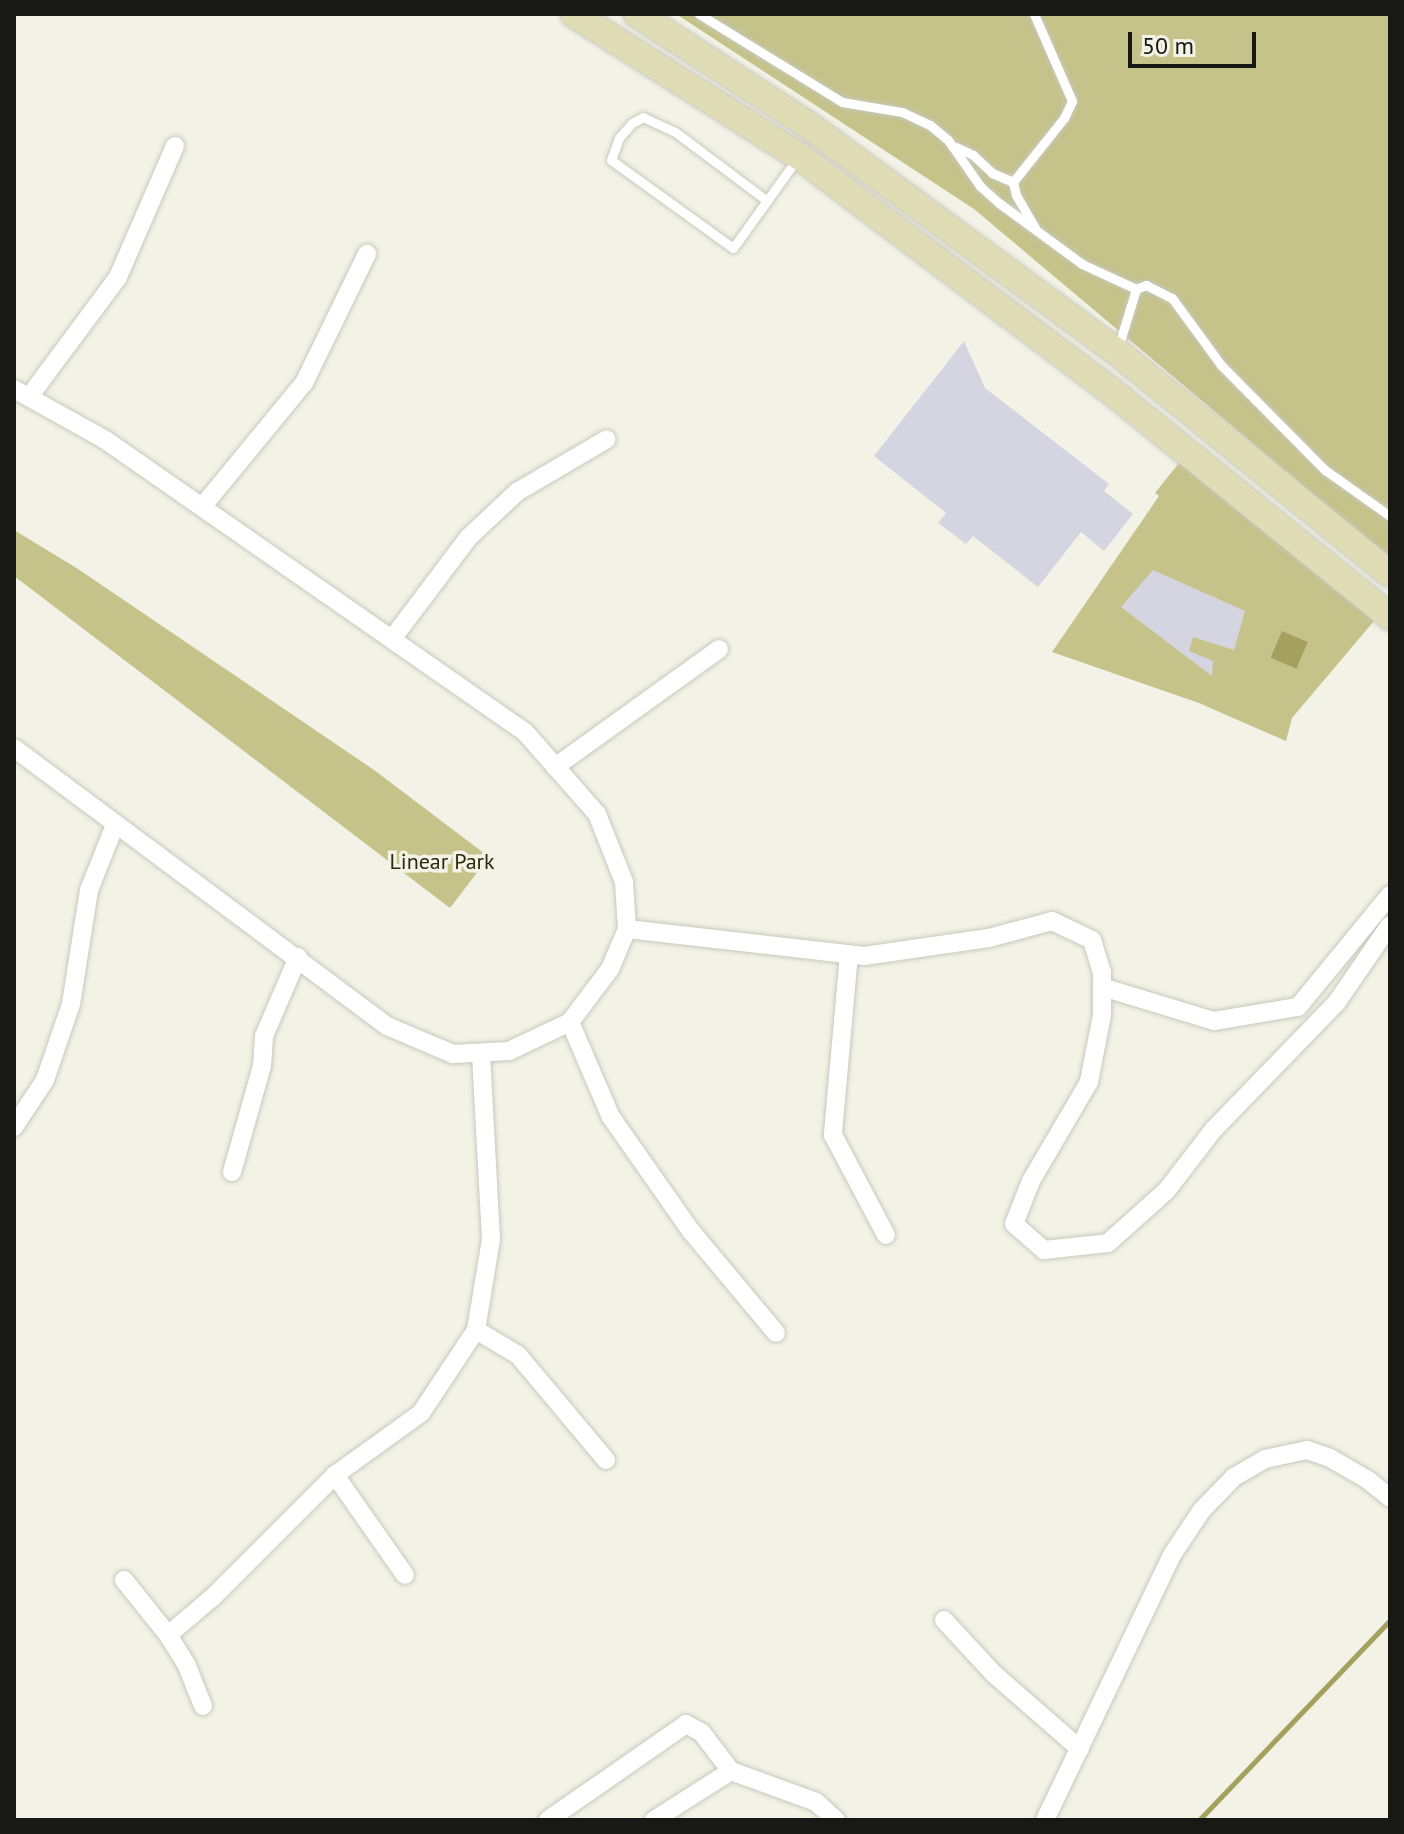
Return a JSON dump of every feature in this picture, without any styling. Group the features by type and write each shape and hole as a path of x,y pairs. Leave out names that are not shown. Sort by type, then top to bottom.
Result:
{"street":[{"path":"574,14 799,156 1110,390 1390,617"},
{"path":"637,14 808,125 1116,351 1390,574"},
{"path":"688,86 703,57"},
{"path":"14,748 387,1026 453,1054 509,1051 570,1022 610,969 627,929 624,882 597,814 525,732 104,439 21,393 118,277 175,146"},
{"path":"202,507 304,383 367,254"},
{"path":"392,639 478,528 517,492 607,439"},
{"path":"555,767 719,649"},
{"path":"14,1127 45,1080 66,1016 89,890 115,825"},
{"path":"1102,987 1214,1021 1298,1007 1390,895"},
{"path":"627,929 864,956 989,938 1052,921 1092,940 1102,972 1102,1015 1089,1082 1031,1181 1014,1224 1044,1250 1108,1243 1167,1190 1214,1129 1337,1002 1390,925"},
{"path":"849,954 833,1135 886,1235"},
{"path":"232,1172 262,1066 264,1036 298,957"},
{"path":"570,1022 611,1117 690,1230 776,1333"},
{"path":"168,1635 213,1597 335,1475 421,1413 476,1330 491,1239 481,1053"},
{"path":"476,1330 518,1355 606,1460"},
{"path":"1045,1820 1172,1555 1202,1510 1234,1477 1265,1459 1307,1450 1368,1480 1390,1498"},
{"path":"335,1475 405,1575"},
{"path":"124,1580 168,1635 187,1666 203,1706"},
{"path":"944,1620 994,1674 1080,1749"},
{"path":"548,1820 686,1724 702,1733 731,1771 816,1802 836,1820"},
{"path":"654,1820 731,1771"}],"lane":[{"path":"699,14 842,102 902,112 930,125 954,146 980,186 1016,217 1082,264 1136,289 1146,285 1172,298 1221,365 1325,470 1390,516"},
{"path":"1013,182 1064,118 1072,101 1034,14"},
{"path":"766,200 675,132 643,117 632,123 619,138 611,160 733,248 799,156"},
{"path":"954,146 973,155 992,173 1013,182"},
{"path":"1013,182 1016,195 1035,228"},
{"path":"1116,351 1136,289"}],"green space":[{"path":"676,14 1390,14 1390,559 974,209"},
{"path":"1179,463 1374,621 1292,718 1286,741 1199,703 1052,652 1159,496 1155,493"},
{"name":"Linear Park","path":"14,530 78,569 374,770 489,857 450,908 14,576"}],"shaded area":[{"path":"1282,631 1308,642 1296,669 1271,658"}],"building":[{"path":"964,341 985,388 1109,484 1104,491 1133,514 1104,551 1081,532 1038,587 973,536 966,544 938,523 946,513 874,456"},
{"path":"1153,570 1245,611 1234,650 1193,637 1189,651 1213,661 1212,676 1121,607"}],"waterway":[{"path":"1199,1820 1390,1620"}]}
